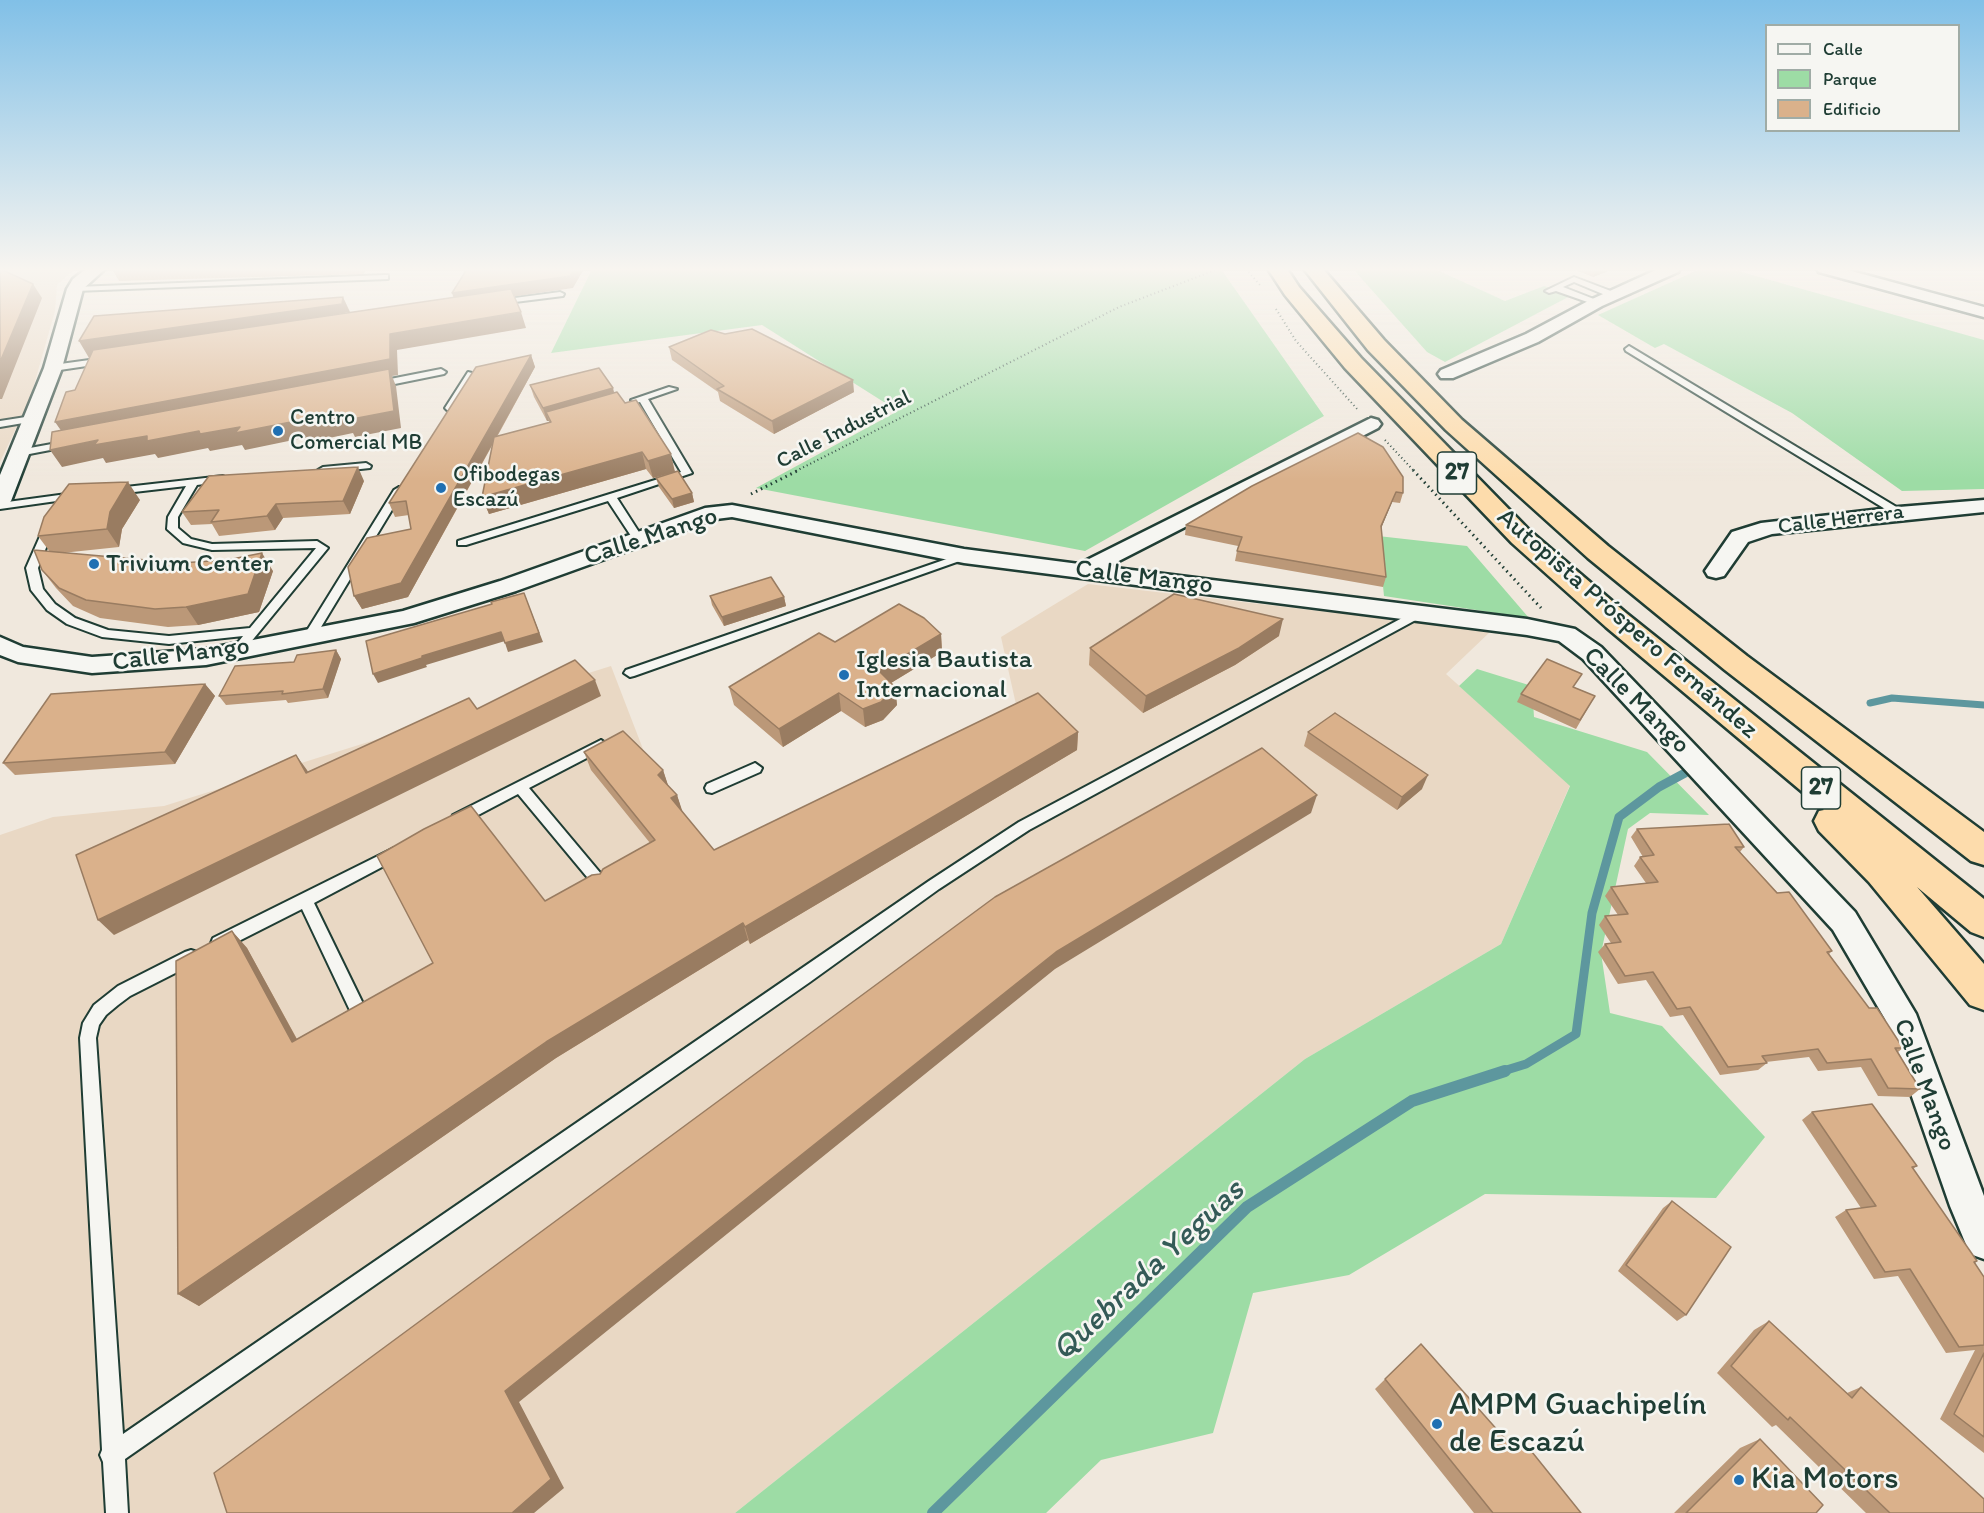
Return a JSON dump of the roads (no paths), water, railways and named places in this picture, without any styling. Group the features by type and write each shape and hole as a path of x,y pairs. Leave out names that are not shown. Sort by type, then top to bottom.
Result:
{"highway":[{"name":"Autopista Próspero Fernández","path":"1333,340 1512,529 1659,655 1984,921"},
{"name":"Autopista Próspero Fernández","path":"1372,340 1454,425 1598,552 1736,663 1984,851"},
{"path":"1373,340 1376,345"},
{"path":"1659,655 1882,872 1984,993"},
{"path":"1736,663 1878,758 1984,825"}],"street":[{"path":"0,503 53,369 61,340"},
{"path":"1448,374 1528,340"},
{"path":"1084,570 1371,424"},
{"name":"Calle Herrera","path":"1716,571 1740,537 1769,528 1984,506"},
{"name":"Calle Mango","path":"0,645 18,654 92,665 206,657 406,618 508,586 713,513 732,511 964,556 1527,627 1566,635 1592,653 1844,921 1900,1014 1969,1206 1984,1240"}],"lane":[{"path":"1629,349 1899,513"},
{"path":"53,369 112,360"},
{"path":"359,388 441,372"},
{"path":"446,414 471,374"},
{"path":"620,405 672,389"},
{"path":"462,543 687,473 643,398"},
{"path":"0,424 32,419"},
{"path":"18,453 77,442"},
{"path":"309,471 366,466"},
{"path":"106,493 240,478"},
{"path":"194,482 173,517 172,529 187,541 212,547 316,544 322,548 237,651"},
{"path":"309,637 403,485"},
{"path":"0,503 84,495"},
{"path":"611,497 639,540"},
{"path":"62,498 32,568 37,590 51,607 71,621 106,634 169,640 254,631"},
{"path":"630,673 964,556"},
{"path":"111,1455 934,885 1024,826 1419,613"},
{"path":"448,825 609,740"},
{"path":"712,788 755,768"},
{"path":"520,787 602,885"},
{"path":"117,1513 111,1455 88,1038 91,1023 100,1010 124,991 408,846"},
{"path":"305,900 361,1016"}],"waterway":[{"name":"Quebrada Yeguas","path":"1870,703 1892,698 1984,705"},
{"name":"Quebrada Yeguas","path":"1500,1072 1526,1064 1576,1034 1592,913 1619,817 1659,787 1685,773"},
{"name":"Quebrada Yeguas","path":"933,1513 1247,1207 1412,1101 1505,1071"}],"place":[{"name":"Centro Comercial MB","path":"278,431"},
{"name":"Ofibodegas Escazú","path":"441,488"},
{"name":"Trivium Center","path":"94,564"},
{"name":"Iglesia Bautista Internacional","path":"844,675"},
{"name":"AMPM Guachipelín de Escazú","path":"1437,1424"},
{"name":"Kia Motors","path":"1739,1480"}]}
